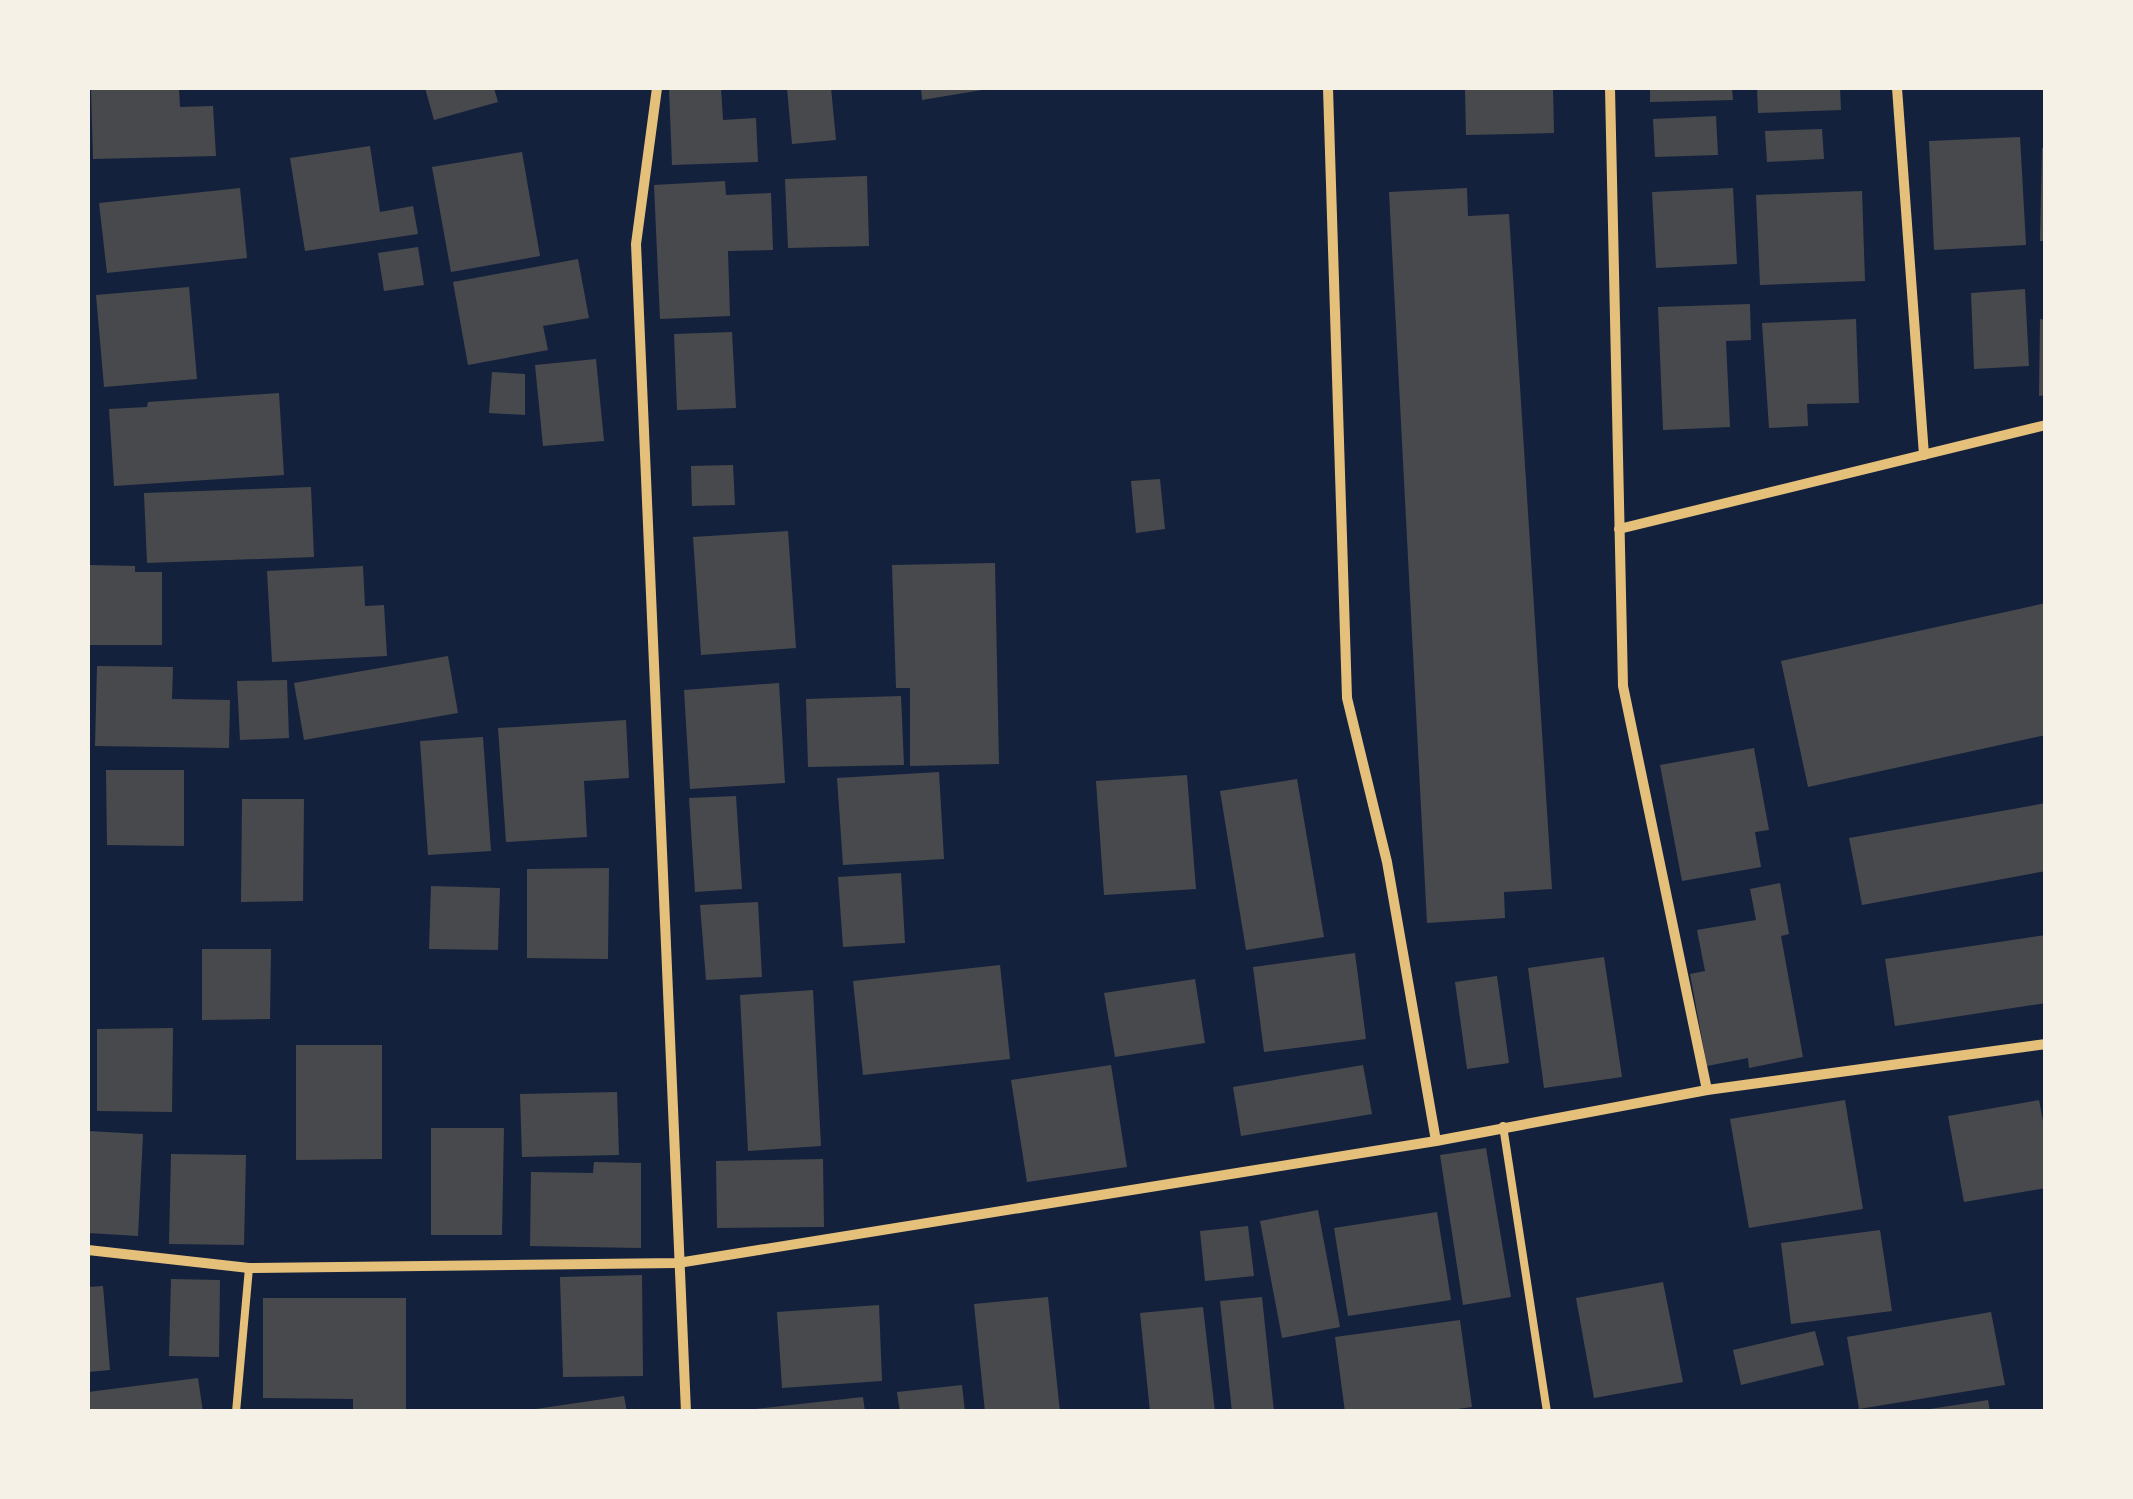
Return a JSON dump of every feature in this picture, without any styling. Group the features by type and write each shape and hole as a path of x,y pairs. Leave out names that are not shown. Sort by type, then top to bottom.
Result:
{"street":[{"path":"658,88 636,244 686,1412"},
{"path":"1328,88 1346,698 1387,862 1436,1141"},
{"path":"1610,88 1622,686 1707,1090"},
{"path":"1897,88 1924,455"},
{"path":"1618,529 2046,425"},
{"path":"88,1250 250,1268 678,1264 1436,1141 1707,1090 2046,1044"}],"lane":[{"path":"1503,1126 1547,1412"},
{"path":"236,1412 250,1268"}],"building":[{"path":"91,88 179,88 180,107 213,106 216,156 93,159"},
{"path":"425,88 494,88 498,102 434,120"},
{"path":"669,88 721,88 723,120 756,118 758,162 672,165"},
{"path":"787,88 831,88 836,140 792,144"},
{"path":"921,88 982,88 982,90 922,100"},
{"path":"1465,88 1553,88 1554,133 1466,135"},
{"path":"1650,88 1732,88 1733,100 1650,102"},
{"path":"1757,88 1840,88 1841,110 1758,113"},
{"path":"1716,116 1718,155 1655,157 1653,119"},
{"path":"1822,129 1824,159 1767,162 1765,131"},
{"path":"2020,137 2026,245 1934,250 1929,141"},
{"path":"370,146 380,212 413,206 418,234 305,251 290,158"},
{"path":"2042,148 2046,148 2046,241 2040,241"},
{"path":"522,152 540,256 451,272 432,167"},
{"path":"867,176 869,246 788,248 785,179"},
{"path":"725,181 726,195 771,193 773,250 728,251 730,316 660,319 654,185"},
{"path":"240,188 247,258 107,273 99,203"},
{"path":"1467,188 1468,216 1509,214 1552,889 1504,892 1505,918 1427,923 1389,192"},
{"path":"1733,188 1737,264 1656,268 1652,192"},
{"path":"1862,191 1865,281 1760,285 1756,195"},
{"path":"418,247 424,285 384,291 378,253"},
{"path":"578,259 589,318 543,326 548,350 468,365 453,282"},
{"path":"189,287 197,379 104,387 96,295"},
{"path":"2025,289 2029,366 1974,369 1971,293"},
{"path":"1750,304 1751,340 1726,341 1730,427 1663,430 1658,307"},
{"path":"1856,319 1859,403 1807,404 1808,426 1769,428 1762,323"},
{"path":"2040,319 2046,320 2046,395 2039,396"},
{"path":"732,332 736,408 677,410 674,334"},
{"path":"596,359 604,441 543,446 535,365"},
{"path":"492,372 525,374 525,415 489,413"},
{"path":"279,393 284,475 114,486 109,409 147,407 148,402"},
{"path":"733,465 735,505 692,506 691,466"},
{"path":"1160,479 1165,529 1136,533 1131,481"},
{"path":"311,487 314,557 147,563 144,493"},
{"path":"788,531 796,648 701,655 693,537"},
{"path":"995,563 999,764 910,766 910,688 896,688 892,565"},
{"path":"90,565 135,566 135,572 162,572 162,645 90,645"},
{"path":"363,566 365,606 384,605 387,656 272,662 267,571"},
{"path":"2046,603 2046,735 1808,787 1781,661"},
{"path":"448,656 458,713 304,740 294,683"},
{"path":"97,666 173,667 172,699 230,700 229,748 95,746"},
{"path":"287,680 289,738 240,740 237,681"},
{"path":"779,683 785,783 690,789 684,690"},
{"path":"901,696 904,765 808,767 806,699"},
{"path":"626,720 629,778 584,781 587,837 506,842 498,728"},
{"path":"483,737 491,851 428,855 420,741"},
{"path":"1754,748 1769,830 1755,832 1761,867 1682,881 1660,765"},
{"path":"106,770 184,770 184,846 107,845"},
{"path":"939,772 944,859 843,865 837,778"},
{"path":"1187,775 1196,889 1104,895 1096,781"},
{"path":"1297,779 1324,937 1246,950 1220,791"},
{"path":"736,796 742,889 695,892 689,798"},
{"path":"242,799 304,799 303,901 241,902"},
{"path":"2046,803 2046,871 1862,905 1849,838"},
{"path":"609,868 608,959 527,958 527,869"},
{"path":"901,873 905,943 843,947 838,877"},
{"path":"1780,883 1789,934 1781,936 1803,1057 1749,1068 1748,1058 1707,1066 1690,974 1705,971 1697,930 1756,920 1750,889"},
{"path":"431,886 500,888 498,950 429,949"},
{"path":"758,902 762,977 706,980 700,905"},
{"path":"2046,935 2046,1003 1895,1026 1885,959"},
{"path":"202,949 271,949 270,1019 202,1020"},
{"path":"1355,953 1366,1039 1264,1052 1253,967"},
{"path":"1604,957 1622,1077 1544,1088 1528,968"},
{"path":"1000,965 1010,1059 863,1075 853,981"},
{"path":"1497,976 1509,1063 1467,1069 1455,982"},
{"path":"1195,979 1205,1043 1115,1057 1104,993"},
{"path":"813,990 821,1146 748,1151 740,995"},
{"path":"173,1028 172,1112 97,1111 97,1029"},
{"path":"296,1045 382,1045 382,1159 296,1160"},
{"path":"1111,1065 1127,1167 1027,1182 1011,1080"},
{"path":"1363,1065 1372,1114 1241,1136 1233,1087"},
{"path":"617,1092 619,1155 522,1157 520,1094"},
{"path":"1845,1100 1863,1209 1749,1228 1730,1119"},
{"path":"2039,1100 2046,1137 2046,1188 1964,1202 1948,1116"},
{"path":"431,1128 504,1128 502,1235 431,1235"},
{"path":"88,1131 143,1134 138,1236 88,1233"},
{"path":"1486,1148 1511,1297 1463,1305 1440,1155"},
{"path":"171,1154 246,1155 244,1245 169,1244"},
{"path":"823,1159 824,1227 717,1228 716,1161"},
{"path":"594,1162 641,1163 641,1248 530,1246 531,1172 593,1173"},
{"path":"1318,1210 1340,1327 1282,1338 1260,1221"},
{"path":"1437,1212 1451,1300 1348,1316 1334,1228"},
{"path":"1248,1226 1254,1276 1205,1281 1200,1231"},
{"path":"1880,1230 1892,1311 1791,1324 1781,1243"},
{"path":"642,1275 643,1376 563,1377 560,1277"},
{"path":"171,1279 220,1280 219,1357 169,1356"},
{"path":"1663,1282 1683,1382 1594,1398 1576,1298"},
{"path":"103,1286 110,1370 88,1372 88,1287"},
{"path":"1048,1297 1060,1412 985,1412 974,1304"},
{"path":"1262,1297 1274,1412 1232,1412 1220,1301"},
{"path":"263,1298 406,1298 406,1412 353,1412 353,1399 263,1398"},
{"path":"879,1305 882,1381 782,1388 777,1312"},
{"path":"1203,1307 1215,1412 1150,1412 1140,1313"},
{"path":"1991,1312 2005,1385 1859,1409 1847,1337"},
{"path":"1460,1320 1472,1407 1437,1412 1345,1412 1335,1337"},
{"path":"1815,1331 1824,1365 1741,1385 1733,1350"},
{"path":"198,1378 203,1412 88,1412 88,1392"},
{"path":"962,1385 965,1412 900,1412 897,1392"},
{"path":"624,1396 627,1412 536,1412 536,1409"},
{"path":"863,1397 865,1412 755,1412 755,1409"},
{"path":"1988,1400 1990,1412 1930,1412 1930,1409"}]}
